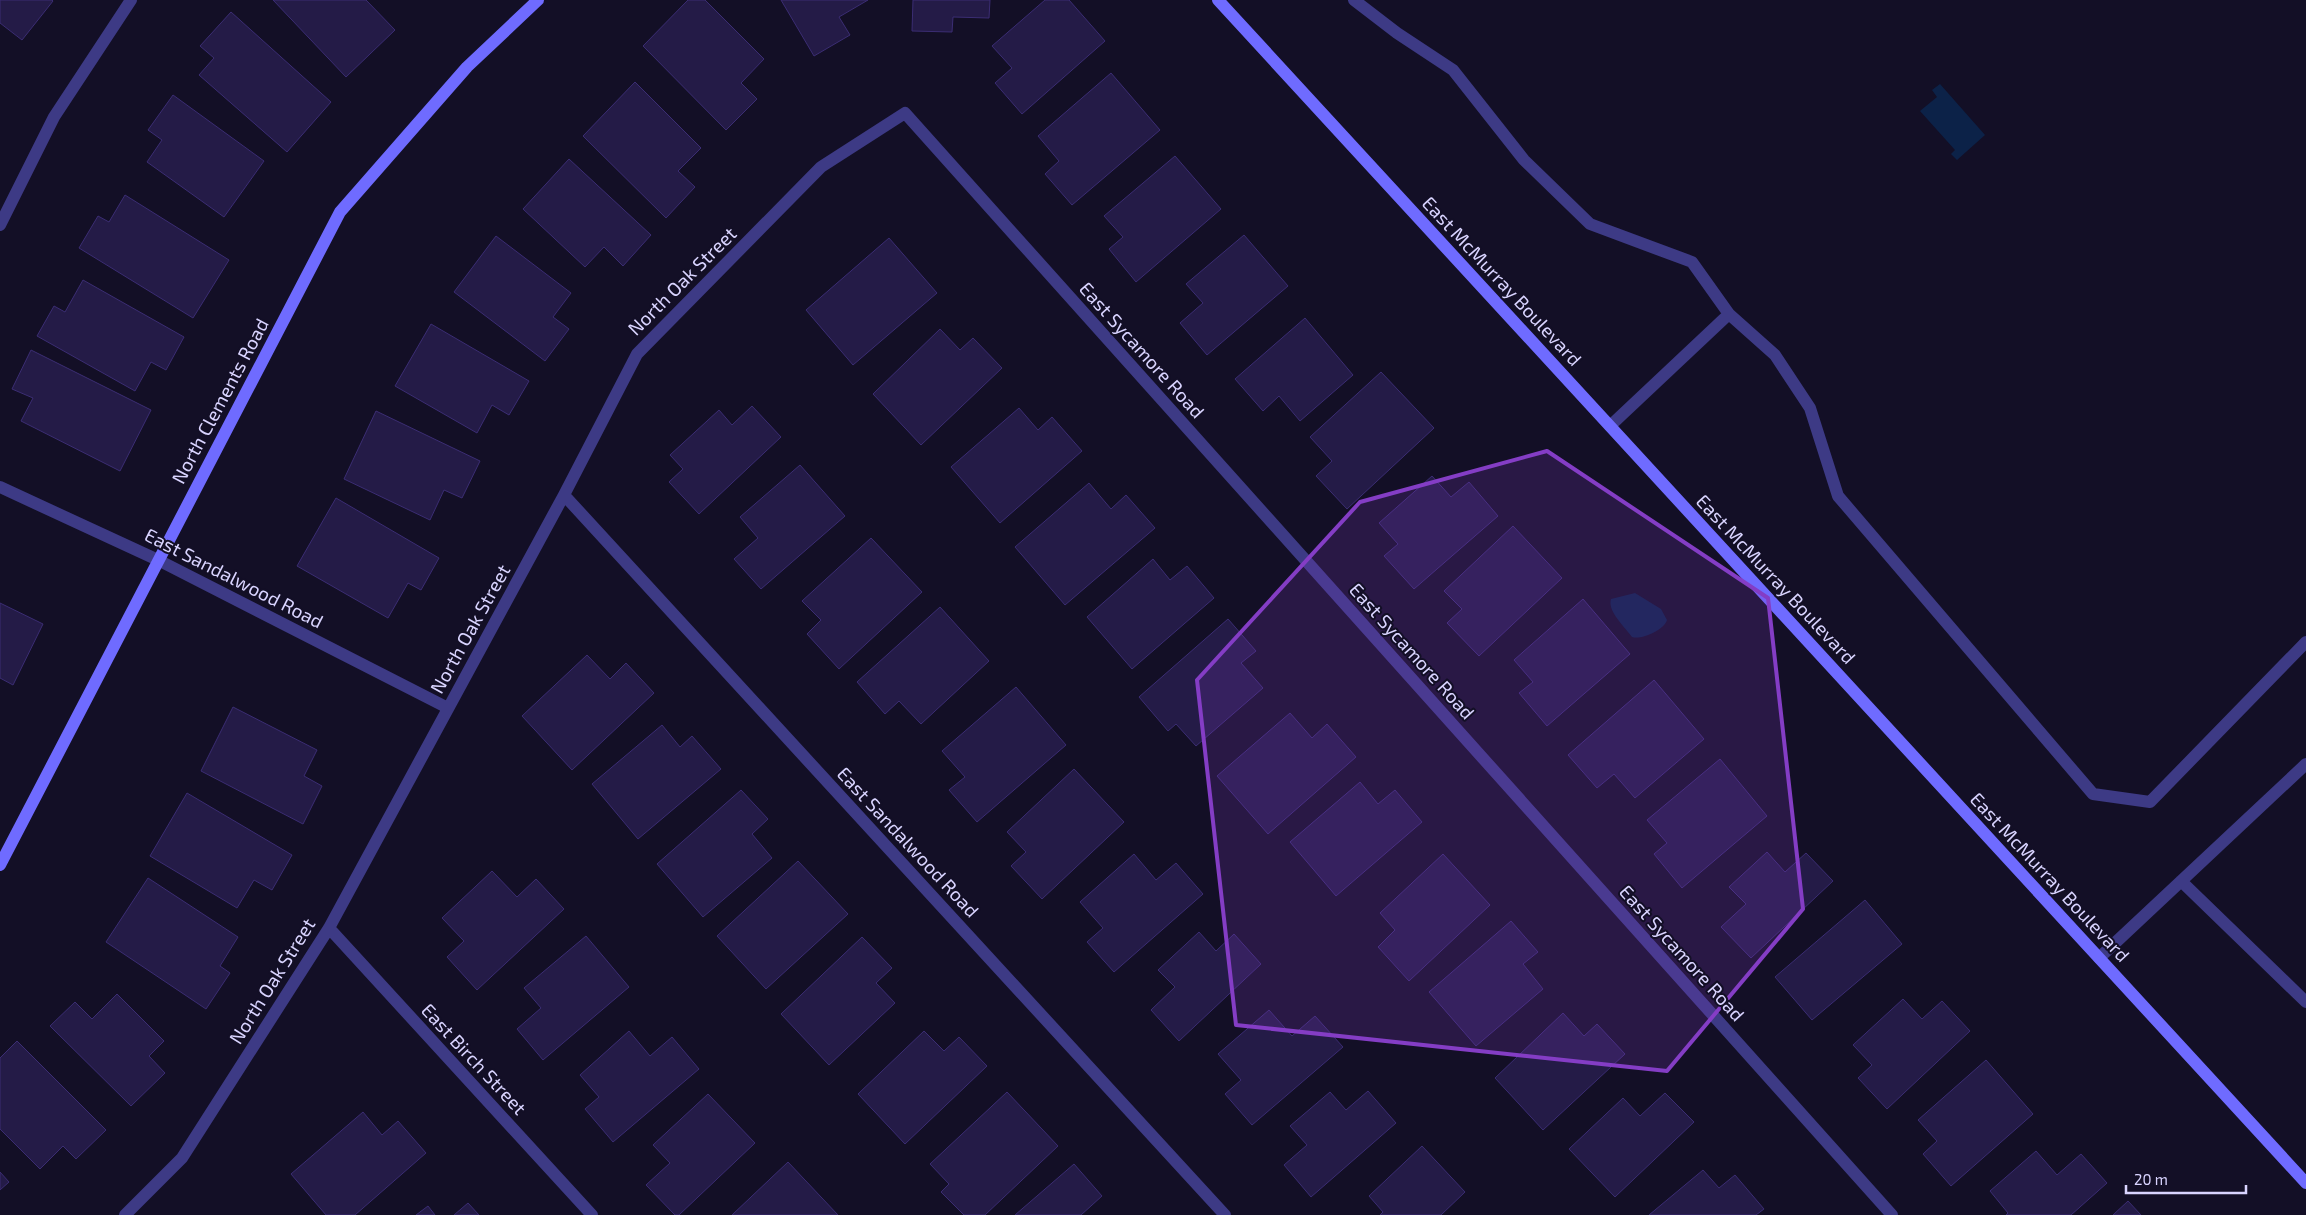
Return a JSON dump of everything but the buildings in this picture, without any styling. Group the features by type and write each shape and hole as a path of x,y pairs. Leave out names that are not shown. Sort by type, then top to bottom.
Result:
{"street":[{"path":"0,225 54,117 131,0"},
{"name":"North Clements Road","path":"0,865 340,212 467,67 538,0"},
{"name":"East McMurray Boulevard","path":"1218,0 2306,1183"},
{"path":"1354,0 1397,33 1454,70 1524,160 1590,224 1692,262 1729,314 1775,355 1810,408 1838,496 2093,794 2150,802 2306,642"},
{"name":"North Oak Street","path":"125,1215 182,1158 328,928 564,495 637,354 821,167 905,113"},
{"name":"East Sycamore Road","path":"905,113 1892,1215"},
{"path":"1610,426 1729,314"},
{"name":"East Sandalwood Road","path":"0,487 158,560 448,708"},
{"name":"East Sandalwood Road","path":"564,495 1225,1215"},
{"path":"2099,958 2306,764"},
{"path":"2181,881 2306,1002"},
{"name":"East Birch Street","path":"328,928 592,1215"}],"highlighted area":[{"path":"1547,451 1768,598 1803,909 1667,1071 1236,1025 1197,680 1360,502"}],"water":[{"path":"1940,84 1985,135 1957,160 1951,154 1955,150 1920,111 1937,97 1932,90"},
{"path":"1635,593 1661,609 1667,620 1657,631 1647,636 1636,638 1632,637 1617,619 1610,604 1611,599"}]}
